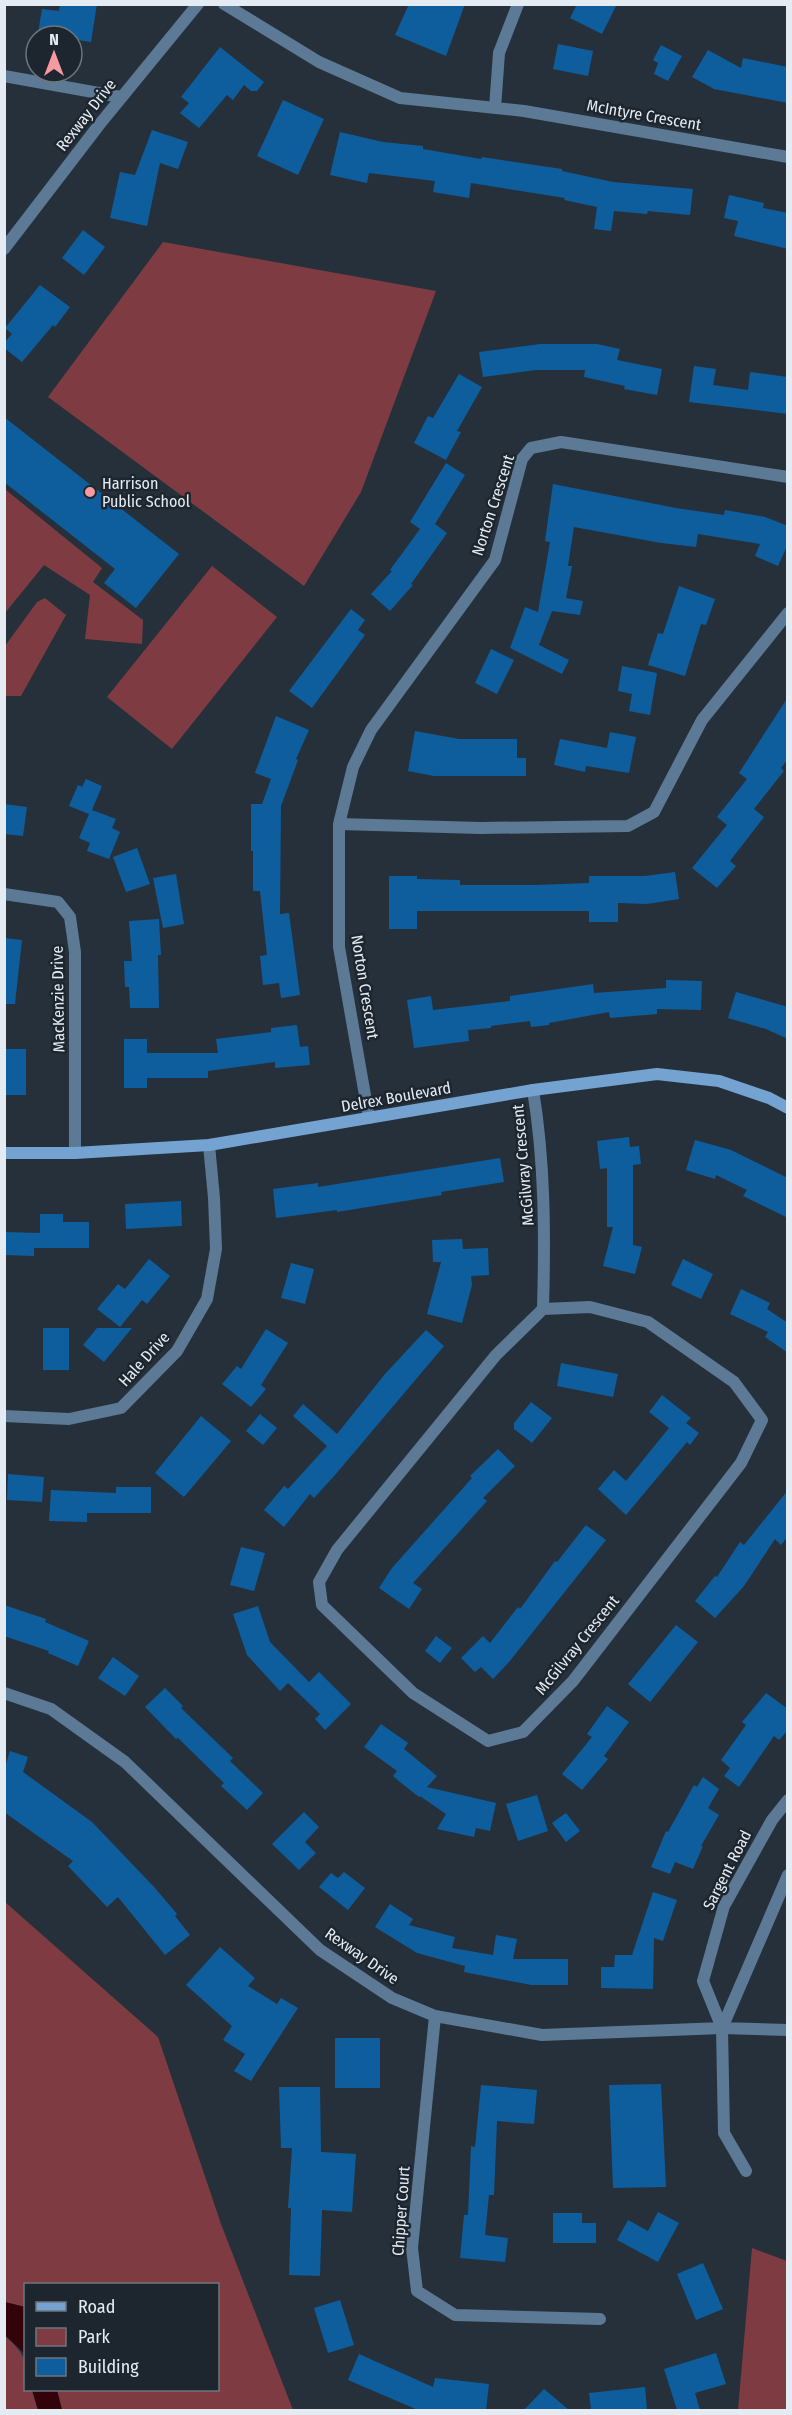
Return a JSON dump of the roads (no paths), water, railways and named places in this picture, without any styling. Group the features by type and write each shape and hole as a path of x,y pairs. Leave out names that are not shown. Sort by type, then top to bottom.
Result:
{"street":[{"name":"Rexway Drive","path":"4,249 121,97 198,4"},
{"name":"McIntyre Crescent","path":"224,4 319,62 400,98 524,111 788,157"},
{"path":"495,108 499,53 518,4"},
{"path":"4,76 121,97"},
{"name":"Norton Crescent","path":"369,1118 339,947 339,824 353,767 371,730 495,560 522,459 531,448 561,442 788,477"},
{"path":"339,824 481,828 628,825 654,812 702,720 788,613"},
{"name":"MacKenzie Drive","path":"4,894 58,903 70,917 75,952 75,1152"},
{"name":"Delrex Boulevard","path":"4,1153 209,1145 533,1090 657,1074 719,1081 769,1098 788,1108"},
{"name":"McGilvray Crescent","path":"533,1090 539,1127 545,1214 543,1309 496,1355 337,1550 319,1582 322,1605 413,1693 488,1741 523,1732 573,1681 741,1463 762,1420 734,1382 648,1322 590,1307 543,1309"},
{"name":"Hale Drive","path":"4,1416 69,1419 122,1408 177,1351 207,1299 216,1249 209,1145"},
{"name":"Rexway Drive","path":"4,1693 51,1709 125,1762 320,1950 392,1998 435,2016 542,2035 722,2028 788,2030"},
{"name":"Sargent Road","path":"746,2170 724,2133 722,2028 703,1982 724,1906 772,1820 788,1800"},
{"name":"Sargent Road","path":"722,2028 788,1875"},
{"name":"Chipper Court","path":"435,2016 412,2248 417,2291 455,2315 600,2319"}],"place":[{"name":"Harrison Public School","path":"90,492"}]}
